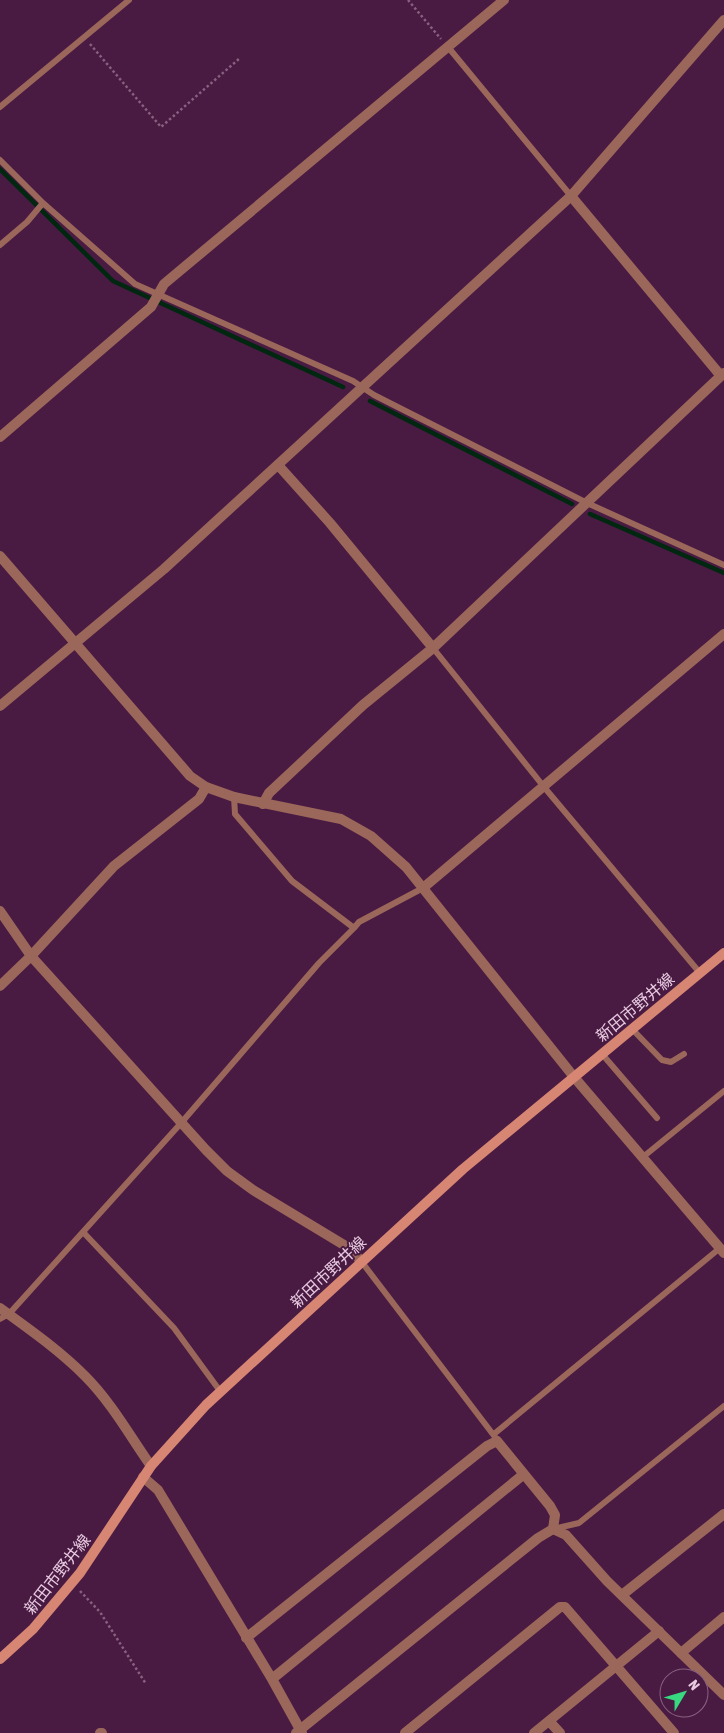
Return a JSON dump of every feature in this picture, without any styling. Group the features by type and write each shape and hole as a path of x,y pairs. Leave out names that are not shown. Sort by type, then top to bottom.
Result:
{"main road":[{"name":"新田市野井線","path":"0,1658 33,1629 72,1583 151,1466 220,1391 463,1169 724,953"}],"street":[{"path":"0,436 151,307 164,284 504,0"},
{"path":"0,706 164,568 364,388 571,196 724,20"},
{"path":"263,804 269,792 363,705 433,648 723,377 571,196"},
{"path":"278,465 330,523 433,648"},
{"path":"0,556 76,643 169,755 190,776 206,787 234,797 341,820 371,836 406,867 574,1077 722,1250"},
{"path":"423,888 724,634"},
{"path":"0,986 32,956 114,866 199,798 206,787"},
{"path":"0,911 32,956 206,1150 234,1176 253,1190 342,1243 362,1261"},
{"path":"0,1308 5,1317 58,1351 85,1376 106,1402 151,1466"},
{"path":"144,1476 158,1490 246,1638 272,1679 299,1732 538,1538 553,1528 555,1514 495,1438 246,1638"},
{"path":"272,1679 524,1474"},
{"path":"622,1595 724,1514"},
{"path":"553,1528 566,1535 607,1581 724,1695"},
{"path":"405,1733 560,1607 565,1607 674,1733"},
{"path":"681,1652 724,1618"},
{"path":"534,1733 659,1631"},
{"path":"549,1721 560,1733"}],"lane":[{"path":"0,107 129,0"},
{"path":"448,47 571,196"},
{"path":"0,160 43,203 125,277 158,294 353,381 587,503 724,565"},
{"path":"0,246 43,203"},
{"path":"433,648 544,787 700,973"},
{"path":"234,797 235,814 292,881 354,928"},
{"path":"5,1317 182,1122 319,963 359,922 423,888"},
{"path":"632,1029 662,1060 671,1062 684,1054"},
{"path":"602,1054 657,1118"},
{"path":"643,1158 724,1091"},
{"path":"82,1232 174,1328 220,1391"},
{"path":"362,1261 495,1438 722,1250"},
{"path":"553,1528 579,1523 724,1406"}],"path":[{"path":"408,0 448,47"},
{"path":"84,37 161,127 240,58"},
{"path":"72,1583 100,1612 146,1684"}],"waterway":[{"path":"0,169 113,281 343,387"},
{"path":"370,401 572,504"},
{"path":"590,514 724,573"}]}
